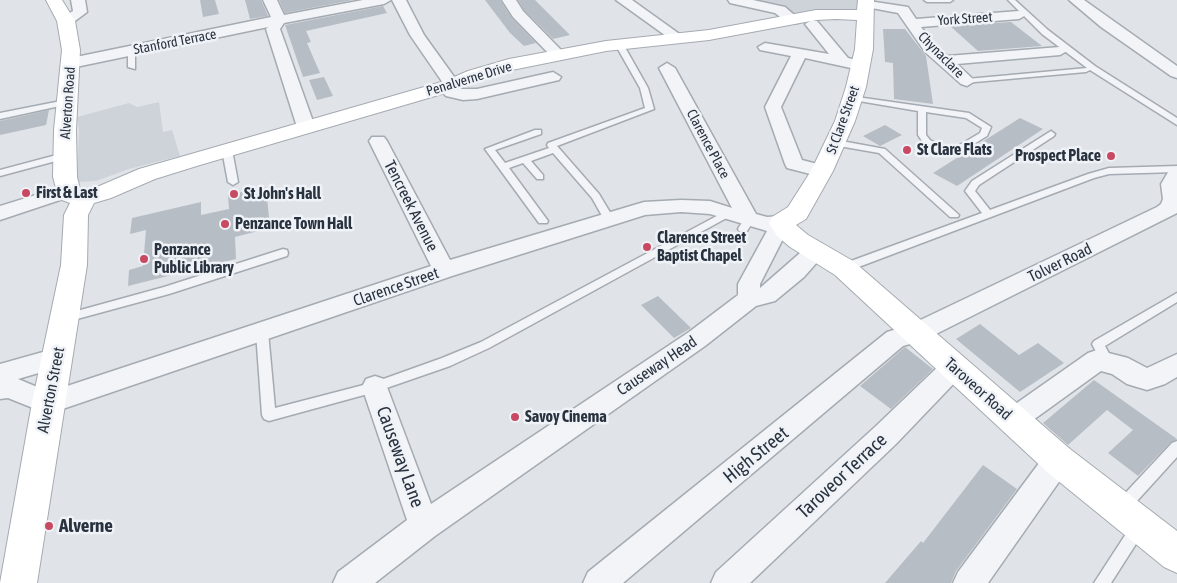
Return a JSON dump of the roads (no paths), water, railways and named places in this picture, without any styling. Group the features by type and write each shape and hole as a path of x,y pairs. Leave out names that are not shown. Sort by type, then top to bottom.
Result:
{"street":[{"name":"Alverton Road","path":"54,0 66,20 70,33 71,63 66,102 64,156 76,194"},
{"path":"66,20 80,12 78,0"},
{"path":"270,0 279,20 274,29 306,127"},
{"name":"Stanford Terrace","path":"71,63 279,20 334,4 384,0"},
{"path":"399,0 452,93 477,94 553,77"},
{"path":"508,0 518,14 558,54"},
{"path":"623,0 678,38"},
{"path":"735,0 780,10 802,22 852,63"},
{"path":"1076,0 1177,73"},
{"name":"Penalverne Drive","path":"76,194 104,194 147,174 448,86 475,75 558,54 619,44 802,22 866,6"},
{"name":"Chynaclare","path":"866,6 903,10 920,37 967,81"},
{"name":"St Clare Street","path":"781,223 797,213 836,143 853,98 852,63 866,6"},
{"name":"York Street","path":"911,24 1019,15"},
{"path":"765,47 852,63"},
{"path":"944,61 1060,51"},
{"path":"800,54 773,107 794,164 822,171"},
{"name":"Clarence Place","path":"667,68 740,221"},
{"name":"Tencreek Avenue","path":"378,141 444,270"},
{"name":"Tolver Road","path":"916,333 1174,210 1171,184 1177,171"},
{"path":"0,213 76,194"},
{"name":"Alverton Street","path":"18,583 48,403 74,265 76,194"},
{"name":"Clarence Street","path":"48,403 444,270 644,210 681,206 710,208 740,221 767,224 781,223"},
{"path":"750,299 749,284 781,223"},
{"name":"Taroveor Road","path":"781,223 786,230 844,268 1058,460 1177,554"},
{"name":"Causeway Head","path":"349,583 424,526 697,339 750,299 767,295 816,251"},
{"name":"High Street","path":"599,583 895,339 916,333"},
{"path":"0,374 57,358"},
{"path":"1013,420 1097,360 1118,365 1136,377 1147,379 1156,377 1177,364"},
{"name":"Taroveor Terrace","path":"727,583 886,435 954,367"},
{"path":"0,388 9,387 48,403"},
{"name":"Causeway Lane","path":"375,387 424,526"},
{"path":"969,583 1058,460"}],"lane":[{"path":"927,0 950,0"},
{"path":"1011,0 1045,32 1092,68 1177,122"},
{"path":"504,167 650,109 644,88 619,44"},
{"path":"131,51 132,66"},
{"path":"967,81 1086,70"},
{"path":"853,98 969,116 987,127 984,134 960,148 951,150 936,147 927,142 922,135 922,109"},
{"path":"0,116 66,102"},
{"path":"543,221 490,149 535,129 596,196 609,219"},
{"path":"988,214 970,191 975,183 1051,134"},
{"path":"836,143 882,151 954,215"},
{"path":"227,150 234,182"},
{"path":"0,173 64,156"},
{"path":"525,160 540,177"},
{"path":"844,268 1091,176 1109,171 1177,171"},
{"path":"262,332 269,415 375,387 446,362 485,345 740,221"},
{"path":"64,318 165,291 283,254"},
{"path":"1107,361 1098,344 1177,297"},
{"path":"1102,583 1130,517 1177,448"}],"place":[{"name":"St Clare Flats","path":"907,150"},
{"name":"Prospect Place","path":"1111,156"},
{"name":"First & Last","path":"26,193"},
{"name":"St John's Hall","path":"234,194"},
{"name":"Penzance Town Hall","path":"225,224"},
{"name":"Clarence Street Baptist Chapel","path":"647,247"},
{"name":"Penzance Public Library","path":"144,259"},
{"name":"Savoy Cinema","path":"515,417"},
{"name":"Alverne","path":"49,526"}]}
